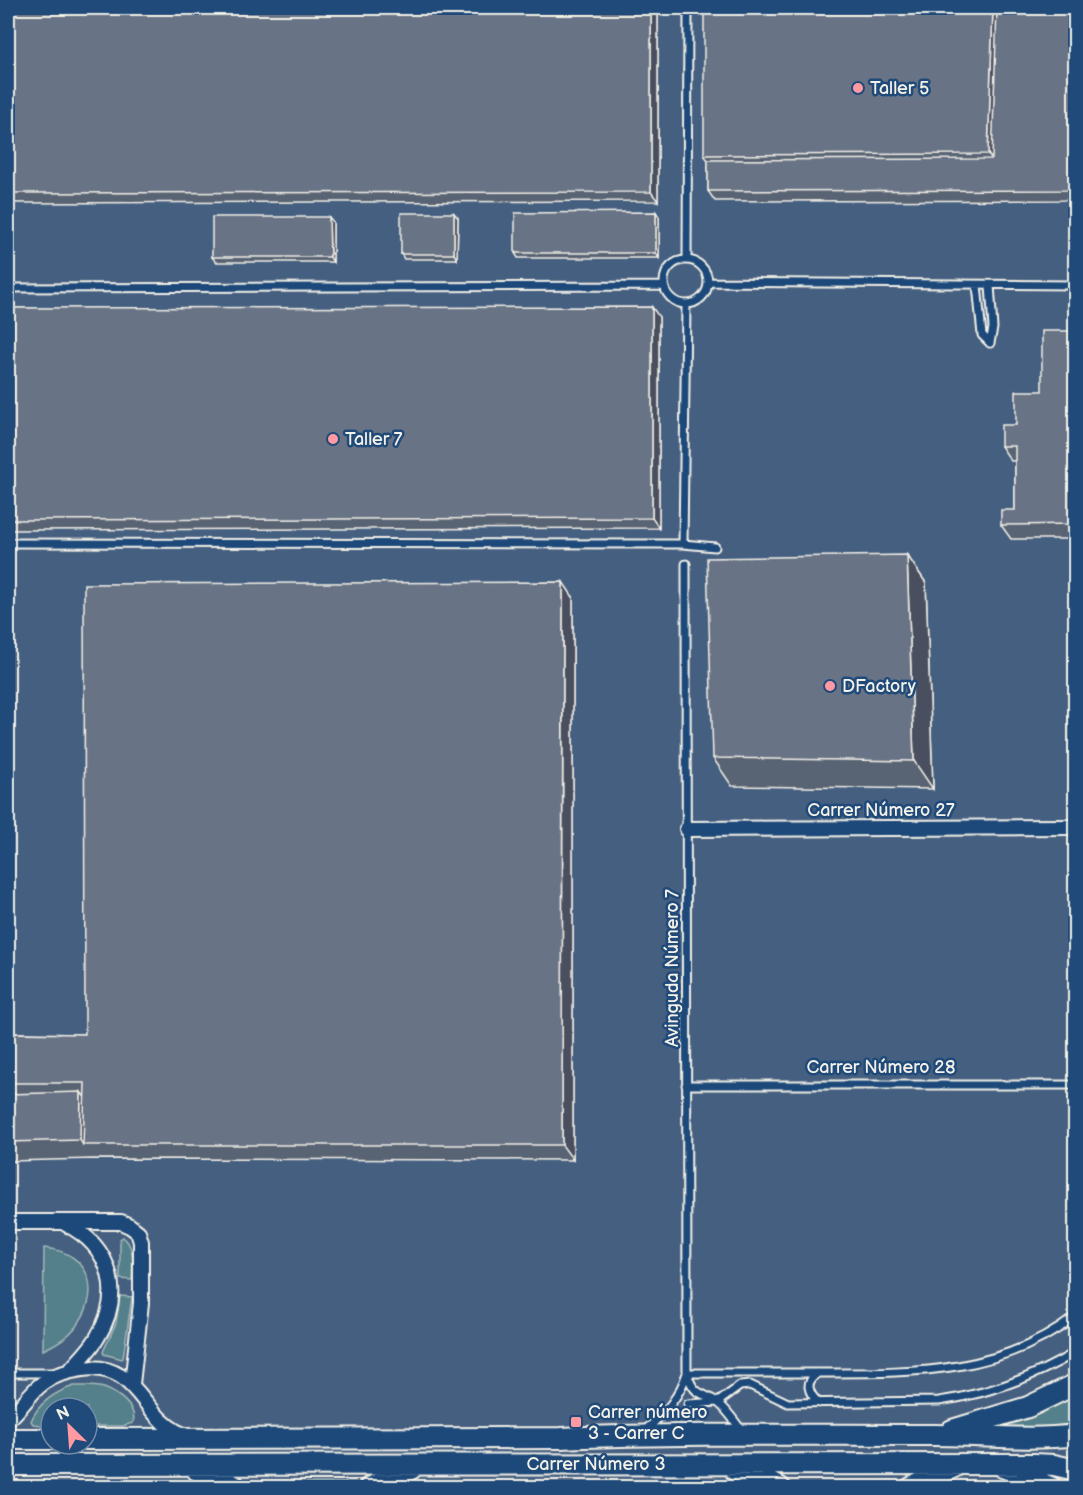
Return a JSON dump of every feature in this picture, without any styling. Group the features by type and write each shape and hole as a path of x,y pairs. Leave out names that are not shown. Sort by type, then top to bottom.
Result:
{"main road":[{"path":"938,1435 1028,1407 1076,1384"},
{"name":"Carrer Número 3","path":"99,1439 938,1435 1025,1438 1076,1435"},
{"path":"8,1439 39,1439"},
{"path":"716,1463 764,1479 780,1488"},
{"path":"911,1488 934,1475 963,1464"},
{"name":"Carrer Número 3","path":"8,1465 995,1464 1054,1465 1076,1470"},
{"path":"995,1464 1052,1488"},
{"path":"183,1465 221,1478 237,1488"},
{"path":"369,1488 389,1477 421,1465"}],"street":[{"name":"Carrer Número 27","path":"687,829 1076,827"},
{"path":"8,1222 121,1222 138,1232 141,1242 141,1303 132,1384"},
{"path":"8,1419 33,1390 65,1372 97,1340 104,1326 111,1301 111,1279 106,1265 90,1239 61,1222"},
{"path":"65,1372 86,1368 104,1369 120,1375 132,1384 159,1420 177,1433 197,1439"}],"lane":[{"path":"687,260 688,8"},
{"path":"687,260 701,265 709,282 701,299 686,304 672,299 664,286 665,274 669,268 679,261 687,260"},
{"path":"709,282 1076,285"},
{"path":"977,285 982,335 990,343 993,328 990,285"},
{"path":"8,288 664,286"},
{"path":"683,544 686,304"},
{"path":"8,543 683,544 715,547"},
{"name":"Avinguda Número 7","path":"637,1436 671,1404 687,1373 686,564"},
{"name":"Carrer Número 28","path":"686,1085 1076,1084"},
{"path":"747,1436 718,1402 695,1389 687,1373 920,1372 971,1364 1026,1345 1044,1337 1076,1316"},
{"path":"688,1404 718,1402 740,1386 750,1386 788,1403 913,1402 963,1397 1009,1385 1076,1352"},
{"path":"8,1373 65,1372"},
{"path":"818,1373 811,1378 809,1383 810,1393 819,1403"}],"shaded area":[{"path":"8,8 1075,8 1075,1487 8,1487"}],"green space":[{"path":"123,1237 132,1251 132,1280 120,1279 120,1239"},
{"path":"44,1248 60,1251 82,1266 88,1277 90,1289 83,1316 74,1329 64,1339 43,1350"},
{"path":"120,1296 132,1297 122,1359 103,1352 116,1323"},
{"path":"74,1386 104,1388 125,1401 132,1411 133,1423 123,1426 99,1426 99,1396 53,1396"},
{"path":"1075,1392 1075,1425 1057,1428 984,1428"},
{"path":"38,1408 39,1425 33,1424 31,1421"},
{"path":"250,1483 360,1483 361,1485 357,1488 253,1488 249,1485"}],"building":[{"path":"8,8 651,8 651,192 8,193"},
{"name":"Taller 5","path":"704,8 993,8 988,154 704,155"},
{"path":"997,8 1076,8 1076,190 708,191 708,160 992,159"},
{"path":"656,212 656,253 515,253 515,213"},
{"path":"401,213 454,213 454,254 401,254"},
{"path":"212,217 329,217 330,257 212,257"},
{"name":"Taller 7","path":"652,307 652,518 8,520 8,308"},
{"path":"1042,331 1076,331 1076,524 1001,525 1001,510 1015,510 1015,446 1001,446 1001,425 1016,425 1016,391 1042,391"},
{"name":"DFactory","path":"907,555 914,761 713,758 707,558"},
{"path":"563,582 562,1145 83,1145 85,1083 8,1083 8,1033 85,1034 84,584"},
{"path":"81,1092 80,1140 8,1142 8,1094"}],"place":[{"name":"Taller 5","path":"858,88"},
{"name":"Taller 7","path":"333,439"},
{"name":"DFactory","path":"830,686"},
{"name":"Carrer número 3 - Carrer C","path":"576,1422"}]}
